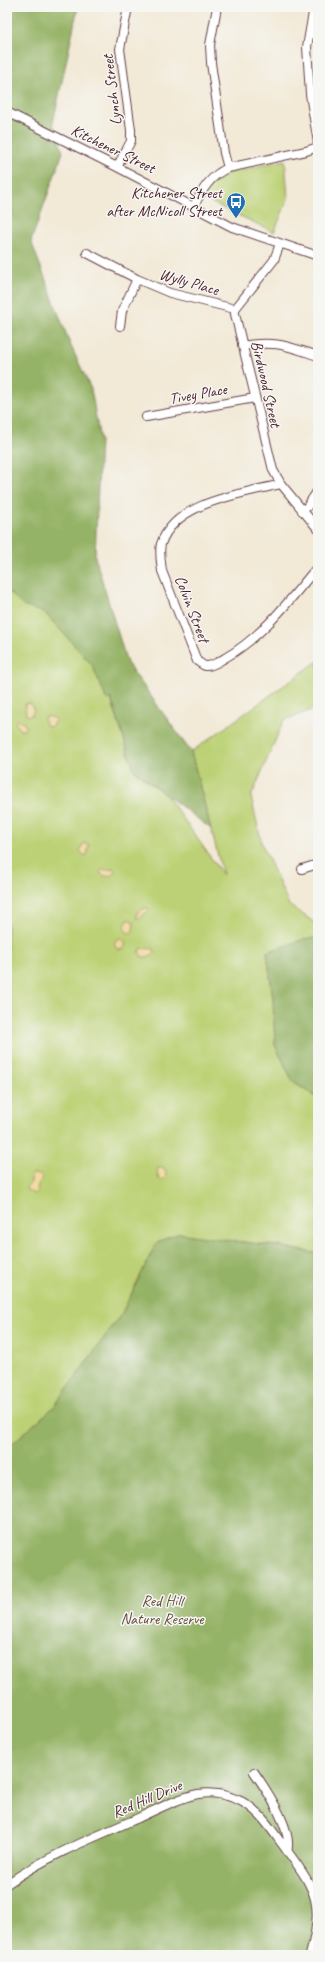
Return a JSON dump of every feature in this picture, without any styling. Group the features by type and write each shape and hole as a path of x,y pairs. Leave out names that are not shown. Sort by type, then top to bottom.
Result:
{"street":[{"name":"Lynch Street","path":"117,167 131,141 131,130 120,49 128,7"},
{"path":"217,7 210,45 211,63 224,152 228,168"},
{"path":"314,7 307,47 307,62 310,94 318,143"},
{"name":"Kitchener Street","path":"7,112 194,206 232,227 318,256"},
{"path":"194,206 212,177 228,168 280,158 318,147"},
{"path":"235,309 274,260 280,244"},
{"name":"Wylly Place","path":"87,253 137,279 181,297 235,309"},
{"name":"Wylly Place","path":"120,326 122,311 137,279"},
{"name":"Birdwood Street","path":"235,309 254,398 273,470 281,484 318,529"},
{"path":"242,346 268,342 280,344 318,356"},
{"name":"Tivey Place","path":"146,417 254,398"},
{"name":"Colvin Street","path":"281,484 235,495 202,506 175,521 166,532 161,545 160,558 162,571 197,661 204,666 214,664 232,654 254,637 286,605 318,566"},
{"path":"302,510 307,507 318,490"},
{"path":"302,869 318,864"},
{"path":"254,1772 279,1815 288,1839 288,1852"},
{"name":"Red Hill Drive","path":"7,1884 48,1859 190,1796 202,1794 230,1797 252,1807 261,1816 308,1879 315,1897 317,1917 310,1955"}],"green space":[{"path":"7,7 78,7 53,123 63,152 31,241 70,344 91,389 100,440 95,557 127,663 191,752 211,829 134,770 111,698 107,700 92,665 45,613 23,606 7,590"},
{"path":"285,160 288,199 274,232 204,199 206,191 218,178 225,174"},
{"path":"7,511 85,620 134,770 168,797 223,875 191,752 318,661 318,708 284,720 251,797 262,844 289,905 318,925 318,937 304,939 267,952 273,999 275,1045 293,1082 318,1098 318,1254 281,1246 214,1239 180,1233 157,1242 122,1313 53,1408 7,1448"},
{"path":"318,937 318,1098 293,1082 275,1045 273,999 267,952 304,939"},
{"name":"Red Hill Nature Reserve","path":"180,1233 318,1254 318,1955 7,1955 7,1448 53,1408 122,1313 157,1242"}],"sand":[{"path":"25,704 31,704 34,711 30,716 26,715"},
{"path":"47,716 56,719 51,727 45,725 44,718"},
{"path":"17,719 24,723 26,727 24,730 20,730 15,722"},
{"path":"84,843 89,845 87,855 84,856 80,850"},
{"path":"113,868 115,871 112,875 104,876 100,873 102,869 107,870"},
{"path":"148,908 149,911 137,919 137,912"},
{"path":"128,919 134,922 133,931 130,933 124,928"},
{"path":"118,939 122,939 124,940 124,948 118,949 115,946 115,942"},
{"path":"142,948 154,949 155,953 148,957 142,957 139,952"},
{"path":"162,1167 165,1169 166,1176 162,1180 159,1179 157,1172 158,1168"},
{"path":"31,1175 40,1175 42,1178 38,1185 37,1192 34,1194 26,1188 31,1182"}],"place":[{"name":"Kitchener Street after McNicoll Street","path":"236,219"}]}
